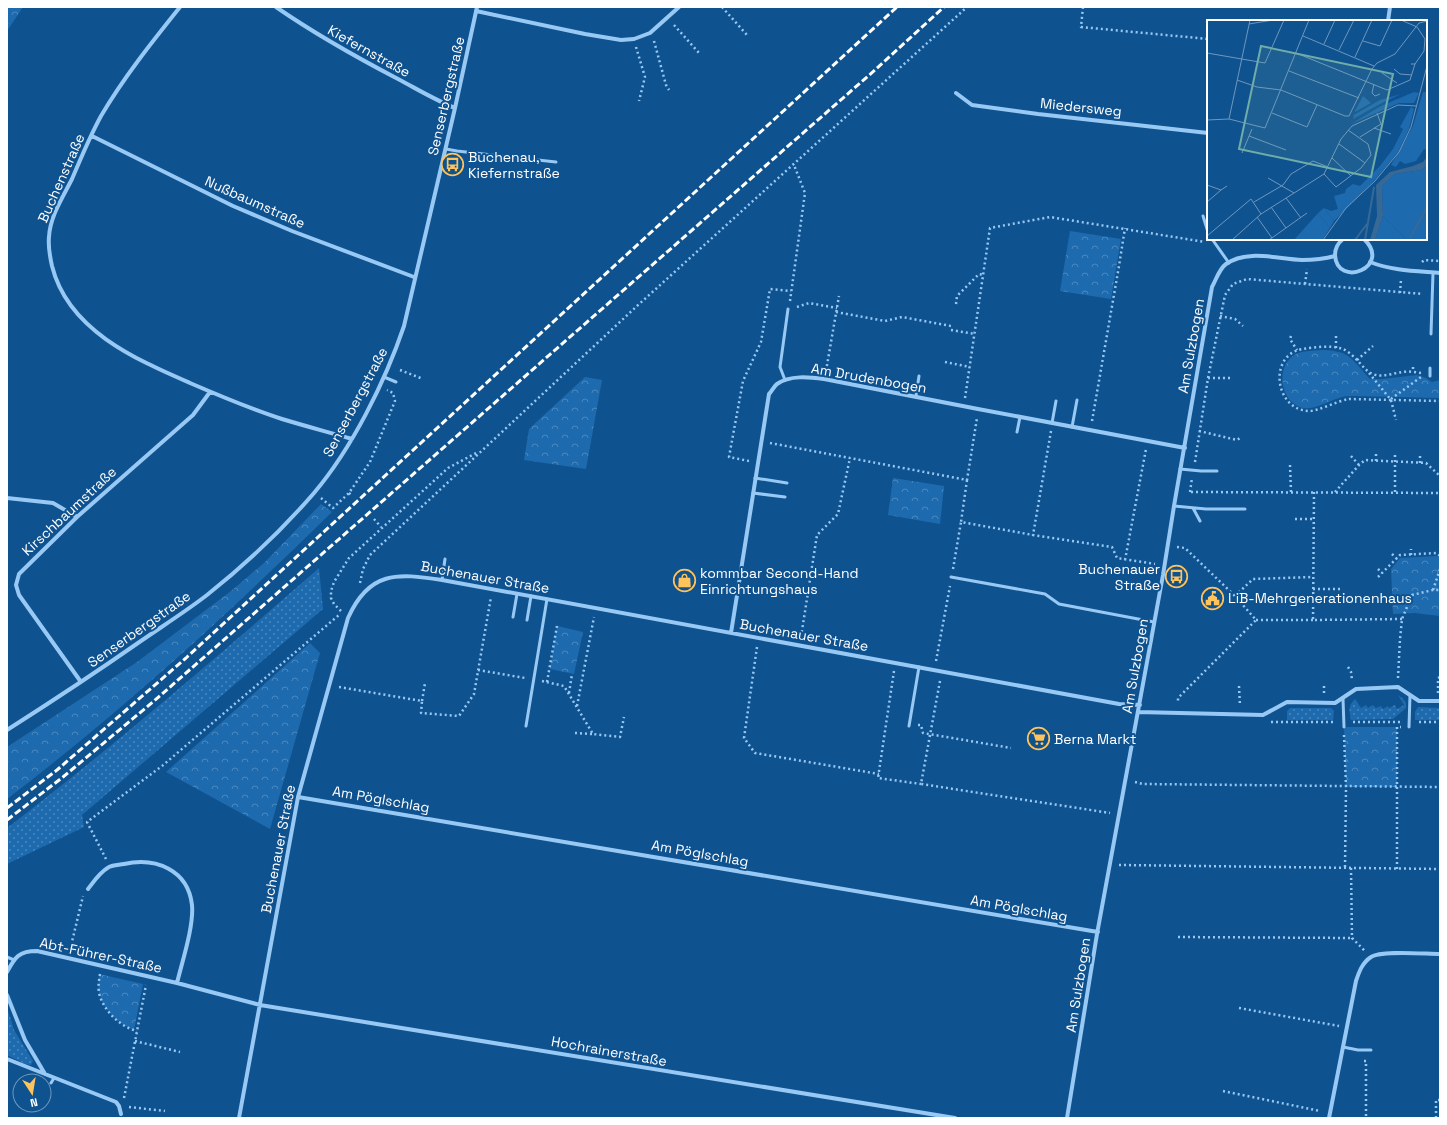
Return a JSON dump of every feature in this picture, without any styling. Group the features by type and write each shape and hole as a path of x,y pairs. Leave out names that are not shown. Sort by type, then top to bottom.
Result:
{"street":[{"name":"Buchenstraße","path":"180,7 147,47 100,118 50,226 49,251 58,285 72,308 102,336 146,364 210,392 281,419 352,439"},
{"name":"Kiefernstraße","path":"276,7 326,40 440,102 455,108"},
{"path":"477,9 585,34 621,40 634,39 650,33 679,7"},
{"path":"1388,20 1390,7"},
{"name":"Senserbergstraße","path":"7,730 81,682 207,595 266,543 314,493 335,466 352,439 384,377 404,326 414,277 446,148 477,9"},
{"name":"Miedersweg","path":"956,93 972,105 1207,133"},
{"name":"Nußbaumstraße","path":"92,136 233,206 292,231 414,277"},
{"path":"1342,240 1337,245 1335,256 1340,267 1350,272 1362,271 1370,262 1372,256 1371,249 1365,240"},
{"path":"1229,263 1235,259 1248,256 1318,260 1335,256"},
{"path":"1370,262 1382,267 1440,273"},
{"name":"Am Sulzbogen","path":"1067,1118 1098,932 1165,566 1180,469 1185,448 1212,288 1219,272 1225,264 1229,263"},
{"name":"Am Drudenbogen","path":"785,380 805,377 824,379 1185,448"},
{"path":"731,633 769,394 776,385 785,380"},
{"name":"Kirschbaumstraße","path":"81,682 19,595 16,585 19,574 77,517 193,415 210,392"},
{"path":"7,498 53,503 77,517"},
{"name":"Buchenauer Straße","path":"239,1118 298,797 348,618 355,604 364,592 385,579 398,576 414,576 442,580 935,669 1119,704 1140,705"},
{"path":"1138,712 1263,715 1287,702 1336,703 1356,689 1398,687 1419,701 1439,701"},
{"name":"Am Pöglschlag","path":"298,797 1098,932"},
{"name":"Abt-Führer-Straße","path":"110,867 142,861 153,862 175,873 186,884 192,914 177,983"},
{"path":"88,889 98,876 110,867"},
{"name":"Abt-Führer-Straße","path":"14,960 23,953 37,951 148,976 260,1004"},
{"path":"1329,1118 1356,981 1362,966 1371,957 1380,954 1440,954"},
{"path":"7,972 14,960"},
{"path":"7,995 25,1040 44,1073"},
{"name":"Hochrainerstraße","path":"260,1004 955,1118"},
{"path":"7,1059 42,1073"},
{"path":"54,1078 116,1102 120,1106 121,1114"}],"lane":[{"path":"446,148 457,151 556,162"},
{"path":"1203,216 1207,229"},
{"path":"1213,240 1229,263"},
{"path":"1431,334 1433,273"},
{"path":"785,380 780,367 788,309"},
{"path":"1430,368 1430,376"},
{"path":"916,396 919,376"},
{"path":"384,377 396,382"},
{"path":"1072,427 1077,400"},
{"path":"1052,423 1056,401"},
{"path":"1017,432 1020,417"},
{"path":"1180,469 1193,471 1217,471"},
{"path":"755,478 787,483"},
{"path":"753,493 785,497"},
{"path":"1174,506 1206,509 1245,508"},
{"path":"1193,508 1200,521"},
{"path":"442,580 445,559"},
{"path":"951,577 1046,594 1059,604 1154,622"},
{"path":"513,617 517,594"},
{"path":"527,620 531,596"},
{"path":"526,726 547,599"},
{"path":"909,725 919,667"},
{"path":"1409,727 1410,695"},
{"path":"1343,698 1344,727"},
{"path":"7,957 14,960"},
{"path":"1343,1047 1371,1050"}],"path":[{"path":"722,7 747,35"},
{"path":"364,592 360,582 363,569 370,555 631,312 967,7"},
{"path":"1083,7 1081,27 1207,39"},
{"path":"674,25 700,54"},
{"path":"654,41 666,85 669,90"},
{"path":"637,50 645,77 639,101"},
{"path":"794,165 805,193 788,309 809,303 885,321 902,317 975,334"},
{"path":"964,406 990,228 1050,216 1215,244"},
{"path":"1090,431 1119,266 1124,228"},
{"path":"1305,284 1308,260"},
{"path":"1400,293 1402,270"},
{"path":"956,304 957,296 979,274 984,275"},
{"path":"1190,492 1208,378 1220,316 1225,295 1233,284 1240,280 1247,279 1425,294"},
{"path":"758,463 729,457 743,381 761,342 770,289 791,290"},
{"path":"824,379 839,296"},
{"path":"1220,316 1235,319 1243,326"},
{"path":"1291,336 1290,339 1296,350"},
{"path":"1336,336 1336,348"},
{"path":"1357,360 1373,346"},
{"path":"1396,420 1391,400 1369,372 1349,352 1343,349 1305,348 1296,350 1288,356 1279,372 1282,389 1290,405 1309,411 1349,399 1391,400 1440,401"},
{"path":"945,362 970,367"},
{"path":"1413,367 1413,372"},
{"path":"400,370 423,379"},
{"path":"1369,372 1381,375 1413,372 1425,374 1391,400"},
{"path":"1208,378 1231,378"},
{"path":"314,493 333,508 349,493 370,462 395,401 393,393 379,386"},
{"path":"935,669 961,522 978,409"},
{"path":"1032,535 1052,423"},
{"path":"1199,431 1237,440 1240,438"},
{"path":"761,441 967,480"},
{"path":"1125,560 1148,441"},
{"path":"348,618 334,604 331,598 331,591 334,582 349,558 381,527 448,468 482,450"},
{"path":"1376,452 1376,461"},
{"path":"1395,453 1395,492"},
{"path":"1420,453 1420,463"},
{"path":"1351,456 1359,465"},
{"path":"799,645 817,535 838,514 850,458"},
{"path":"1335,492 1365,460 1426,463 1440,476"},
{"path":"1290,465 1291,492"},
{"path":"1177,490 1190,492 1440,493"},
{"path":"1313,620 1314,492"},
{"path":"349,493 352,496"},
{"path":"1295,518 1314,519"},
{"path":"374,519 381,527"},
{"path":"961,522 1001,528 1032,535 1112,547 1117,558 1165,566"},
{"path":"1168,545 1185,548 1235,596 1256,620"},
{"path":"1411,549 1411,555"},
{"path":"1435,554 1436,549"},
{"path":"1392,554 1396,559"},
{"path":"1378,577 1400,555 1437,554 1440,556"},
{"path":"1378,569 1382,573"},
{"path":"1433,590 1440,569"},
{"path":"1235,596 1253,579 1314,577"},
{"path":"459,716 474,694 493,589"},
{"path":"1314,589 1340,589"},
{"path":"1398,687 1402,619 1412,595 1433,590 1440,590"},
{"path":"577,706 596,608"},
{"path":"110,867 87,822 162,766 342,612"},
{"path":"1178,714 1178,698 1256,620 1402,619"},
{"path":"547,682 557,626"},
{"path":"758,638 744,738 755,753 879,774"},
{"path":"896,663 878,778 1120,814"},
{"path":"1348,667 1351,672 1354,690"},
{"path":"478,670 533,679 564,686 593,734"},
{"path":"921,784 942,671"},
{"path":"569,694 572,674"},
{"path":"1439,701 1438,678 1440,677"},
{"path":"425,683 420,713 465,717"},
{"path":"330,686 422,700"},
{"path":"1239,686 1240,714"},
{"path":"575,733 620,737 624,718"},
{"path":"1266,722 1440,722"},
{"path":"909,725 921,725 924,733 1011,748"},
{"path":"1344,727 1346,868"},
{"path":"1397,869 1396,727 1409,727"},
{"path":"1126,781 1143,784 1440,787"},
{"path":"1111,864 1123,866 1440,869"},
{"path":"1351,868 1352,938 1371,957"},
{"path":"71,948 82,899 88,889"},
{"path":"1178,937 1352,938"},
{"path":"99,974 99,992 105,1007 126,1027 137,1031"},
{"path":"148,976 120,1106 165,1111"},
{"path":"1239,1008 1347,1027"},
{"path":"135,1041 180,1052"},
{"path":"1360,1060 1366,1061 1366,1118"},
{"path":"1223,1091 1330,1112"},
{"path":"1436,1118 1436,1100 1440,1100"}],"green space":[{"path":"7,7 23,7 7,31"},
{"path":"1070,231 1121,239 1111,299 1060,291"},
{"path":"1323,350 1340,352 1350,358 1370,379 1417,375 1432,382 1440,380 1440,398 1348,396 1341,397 1312,408 1303,408 1296,405 1285,393 1283,385 1282,377 1287,362 1299,353"},
{"path":"585,377 602,380 586,469 524,460 529,429"},
{"path":"893,478 944,486 940,524 888,515"},
{"path":"321,504 332,512 254,587 133,696 50,766 7,799 7,747 137,662 231,591 264,563"},
{"path":"1437,556 1440,558 1440,616 1415,613 1393,614 1391,569 1400,558"},
{"path":"319,568 323,609 82,815 84,827 7,864 7,828 126,733 204,668"},
{"path":"557,626 583,632 574,674 550,669"},
{"path":"310,643 320,653 270,829 166,772"},
{"path":"1398,695 1405,702 1406,708 1393,719 1351,720 1350,708 1355,699 1361,708 1366,705 1368,708 1373,705 1376,708 1381,706 1383,709 1388,706 1389,708 1395,705 1397,709 1404,705"},
{"path":"1418,707 1440,708 1440,720 1415,720 1415,712"},
{"path":"1290,708 1331,708 1334,711 1333,720 1287,720 1287,711"},
{"path":"1344,727 1397,727 1397,787 1346,787"},
{"path":"99,974 143,984 134,1030 116,1020 103,1003 99,991"},
{"path":"7,1007 14,1030 33,1061 31,1065 25,1064 7,1055"}],"railway":[{"path":"7,808 57,770 186,658 897,7"},
{"path":"7,820 63,777 154,701 875,70 944,7"}],"place":[{"name":"Buchenau, Kiefernstraße","path":"453,165"},
{"name":"Buchenauer Straße","path":"1176,577"},
{"name":"kommbar Second-Hand Einrichtungshaus","path":"684,581"},
{"name":"LiB-Mehrgenerationenhaus","path":"1213,598"},
{"name":"Berna Markt","path":"1039,739"}]}
